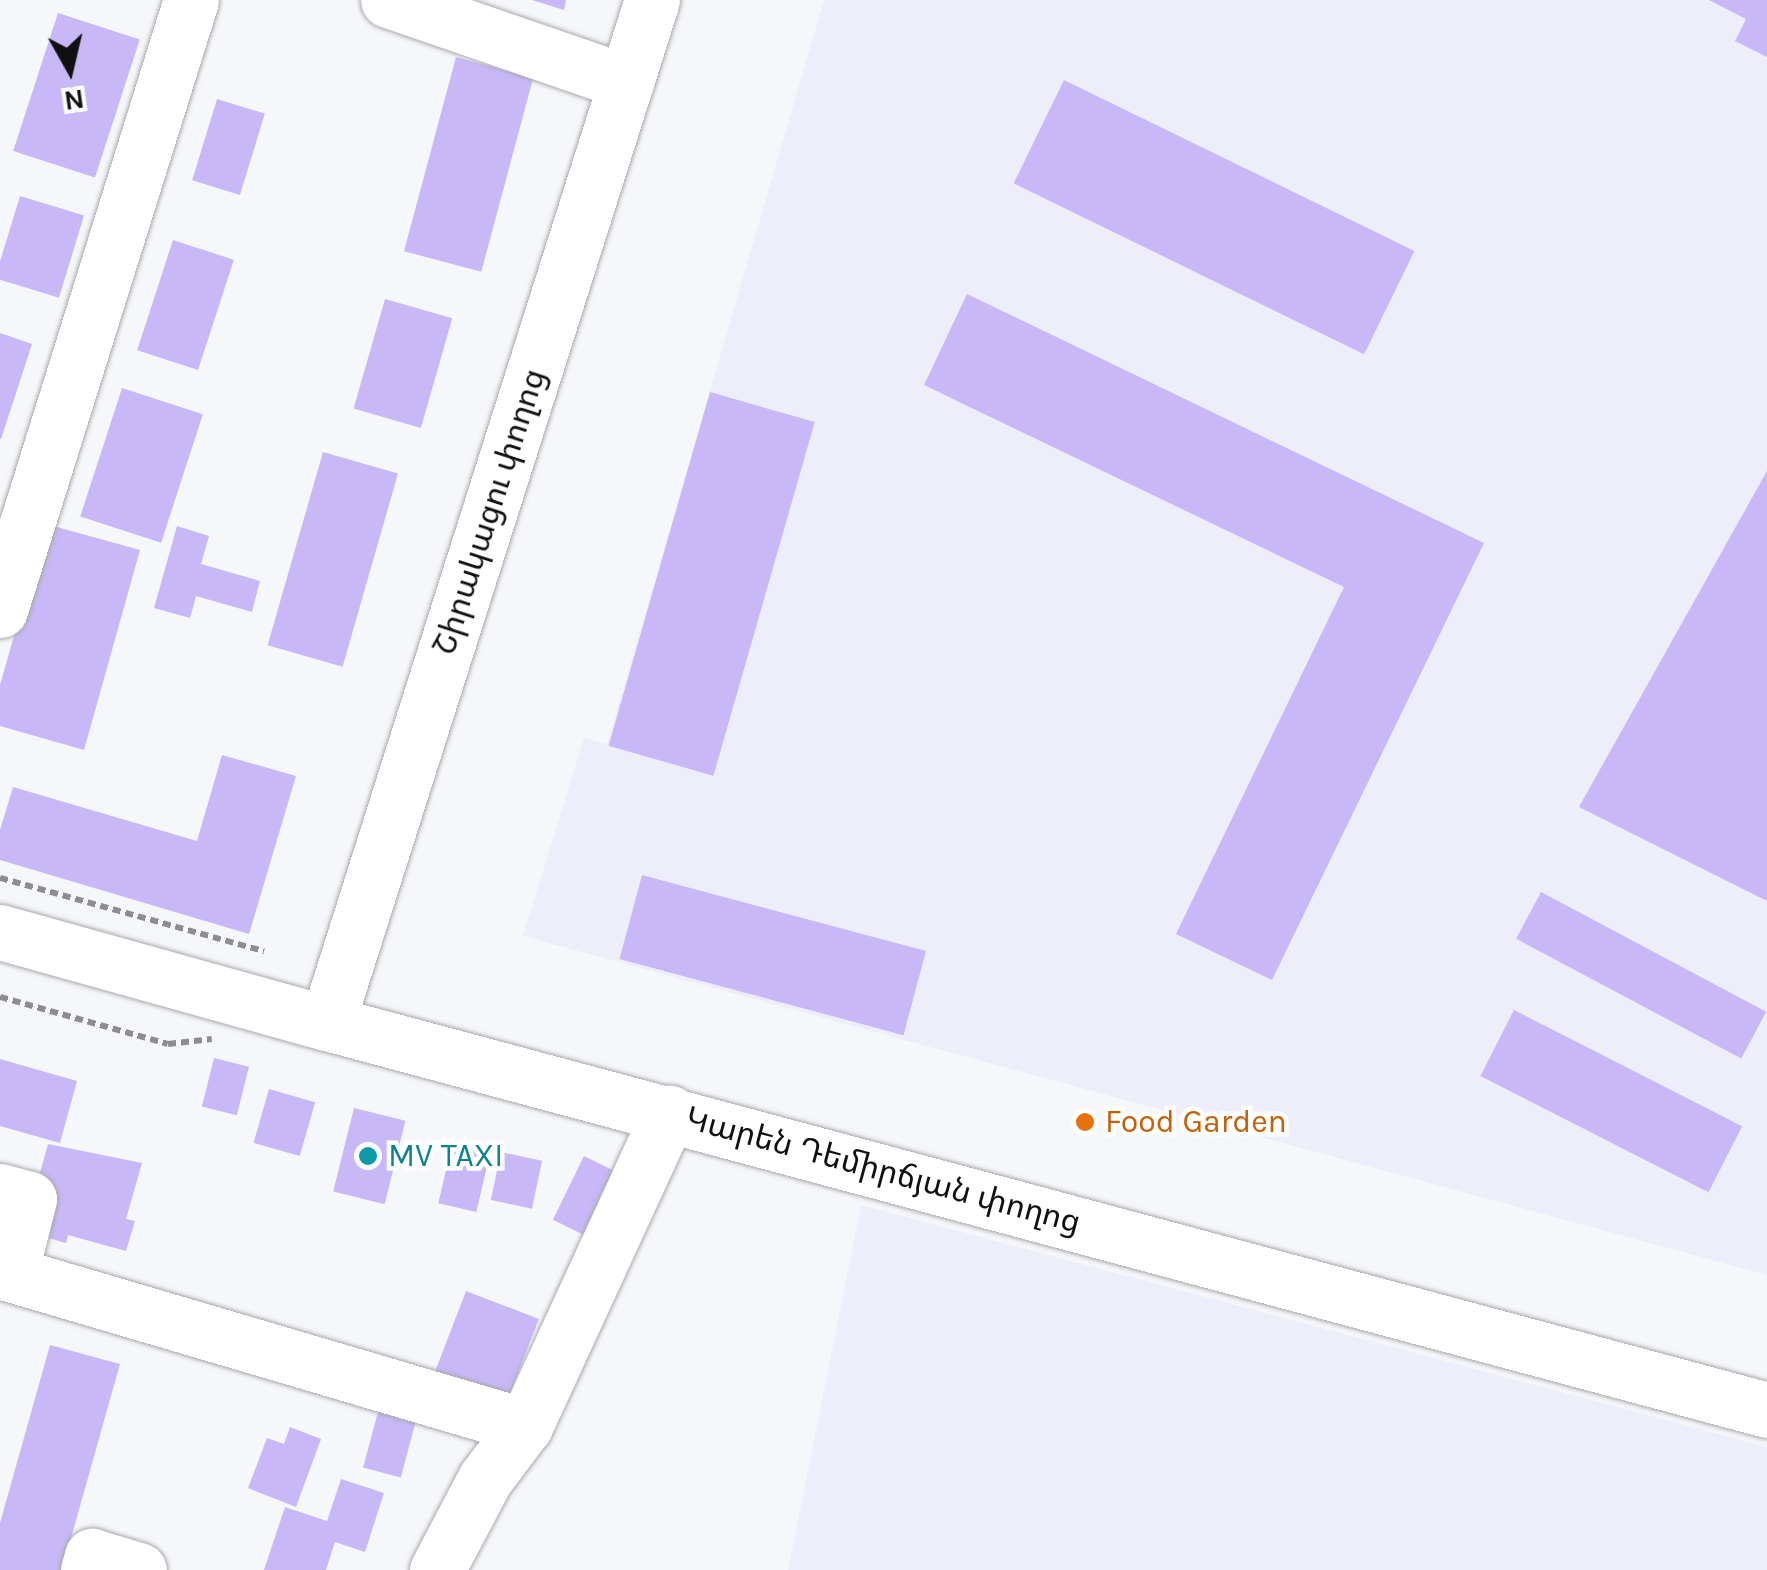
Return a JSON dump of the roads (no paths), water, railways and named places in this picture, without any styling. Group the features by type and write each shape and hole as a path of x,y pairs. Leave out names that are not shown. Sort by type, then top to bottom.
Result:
{"main road":[{"path":"0,610 16,499 191,0"},
{"path":"388,0 626,82"},
{"name":"Շիրակացու փողոց","path":"327,1023 652,0"},
{"name":"Կարեն Դեմիրճյան փողոց","path":"0,932 1767,1410"},
{"path":"437,1570 486,1478 525,1426 670,1114"},
{"path":"0,1191 30,1199 5,1291 525,1426"},
{"path":"88,1570 92,1556 139,1570"}],"place":[{"name":"Food Garden","path":"1085,1122"},
{"name":"MV TAXI","path":"368,1156"}]}
